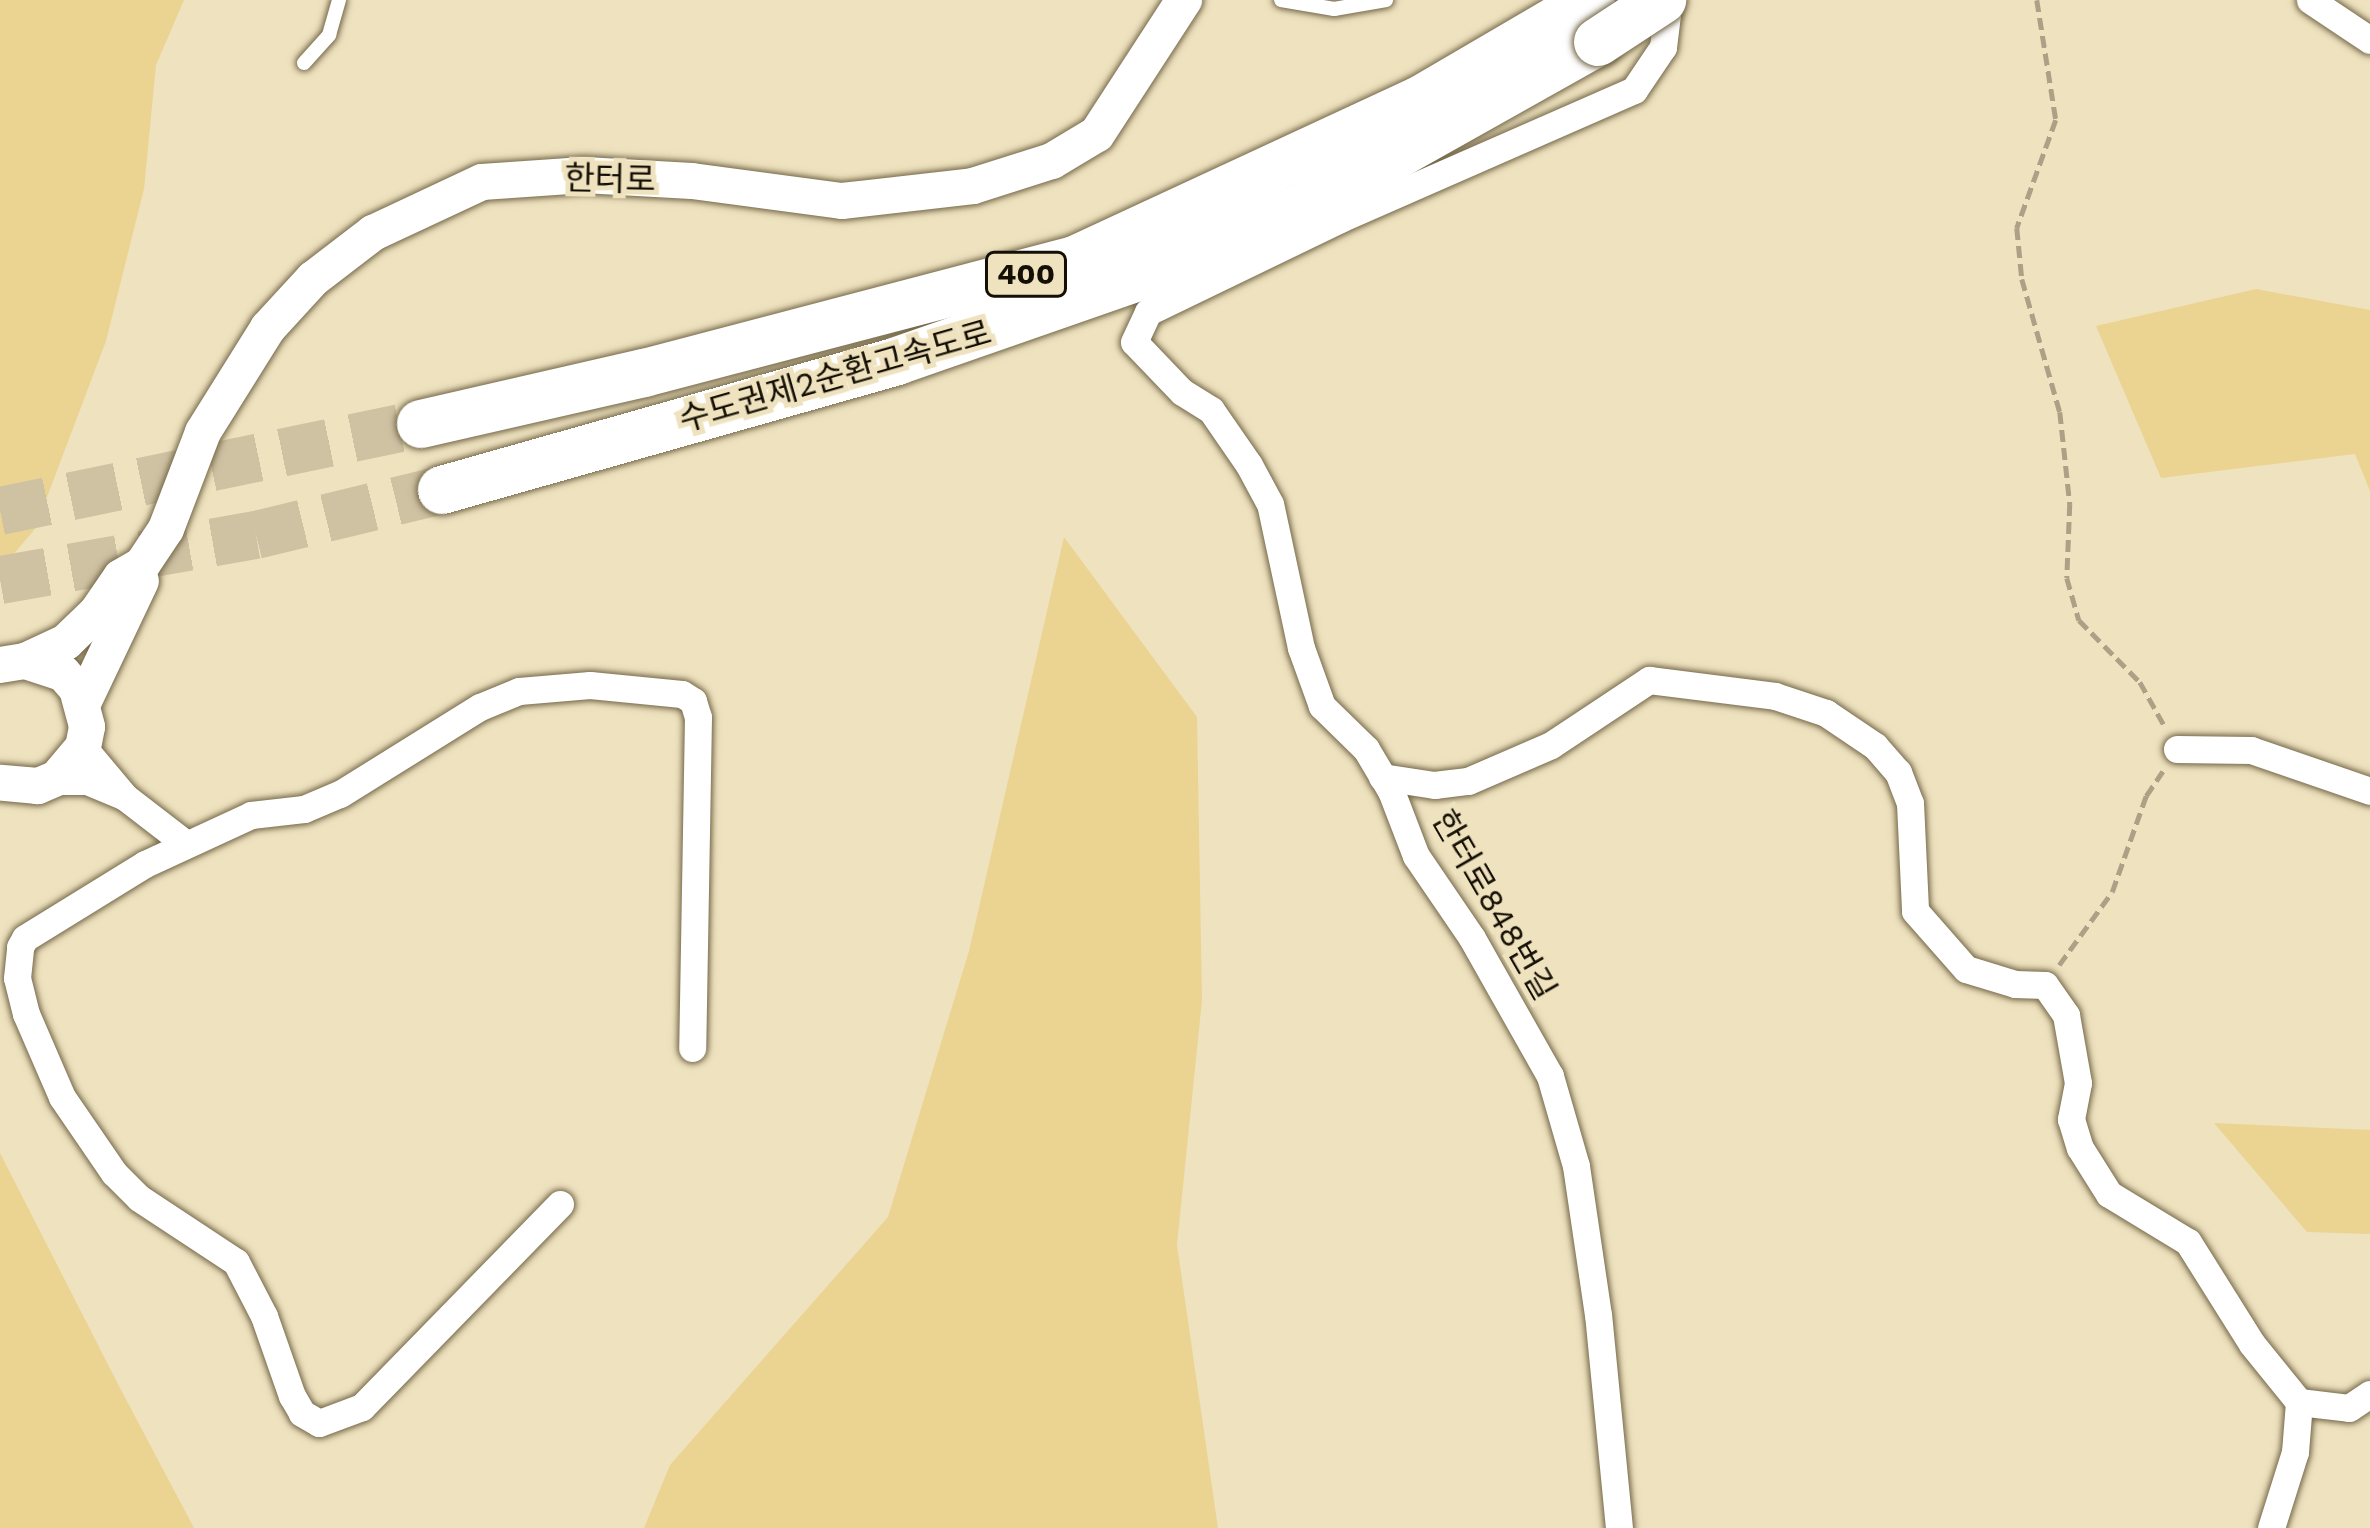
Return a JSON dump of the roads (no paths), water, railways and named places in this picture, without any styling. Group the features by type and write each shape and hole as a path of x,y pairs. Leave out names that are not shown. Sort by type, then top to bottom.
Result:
{"highway":[{"name":"수도권제2순환고속도로","path":"421,424 666,368 1075,260 1592,15 1660,0"},
{"name":"수도권제2순환고속도로","path":"442,490 896,361 1172,265 1307,206 1592,15"}],"main road":[{"name":"한터로","path":"13,663 66,642 97,612 121,577 142,565 166,529 203,432 268,328 313,279 373,233 482,182 584,175 692,181 842,201 973,186 1052,161 1097,134 1184,0"},
{"name":"한터로","path":"83,704 140,587 142,565"},
{"path":"0,783 18,788 50,781 73,764 83,747 83,704 63,674 13,663"}],"street":[{"name":"한터로848번길","path":"1619,1528 1586,1230 1576,1166 1550,1076 1472,938 1416,856 1366,749 1322,706 1301,648 1270,504 1249,465 1210,410 1182,392 1135,342 1148,312 1340,218 1634,90 1663,47 1667,14 1660,0"},
{"path":"2310,0 2370,40"},
{"path":"1382,776 1434,785 1468,781 1551,746 1648,680 1775,696 1826,713 1875,746 1898,772 1910,803 1915,911 1966,969 2015,984 2045,985 2066,1015 2076,1047 2078,1083 2072,1119 2080,1148 2110,1194 2188,1242 2252,1344 2299,1402 2295,1452 2271,1528"},
{"path":"560,1204 362,1407 319,1423 302,1413 265,1316 236,1262 139,1198 114,1173 62,1097 26,1014 17,978 25,938 186,844 251,814 304,808 340,794 480,707 519,691 590,685 682,694 694,701 698,717 692,1048"},
{"path":"83,747 125,797 186,844"},
{"path":"2177,749 2251,750 2370,790"},
{"path":"50,781 87,781 125,797"},
{"path":"2299,1402 2349,1408 2370,1394"}],"lane":[{"path":"304,63 329,35 339,0"},
{"path":"1281,0 1334,9 1386,0"}],"tunnel":[{"path":"0,511 421,424"},
{"path":"0,580 256,535 442,490"}]}
